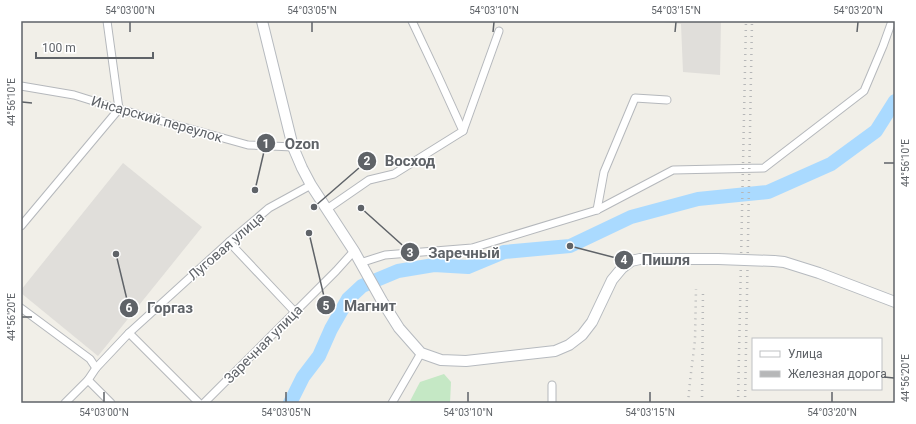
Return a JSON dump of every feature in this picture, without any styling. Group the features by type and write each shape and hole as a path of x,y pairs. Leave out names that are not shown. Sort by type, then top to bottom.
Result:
{"main road":[{"path":"262,21 293,147 302,168 311,185 354,251 399,328 421,353 441,360 466,361 555,351 569,345 582,335 592,322 612,280 622,268 631,261 640,259 718,259 784,262 819,273 895,302"}],"street":[{"path":"21,226 118,109 107,21"},
{"path":"412,21 462,130"},
{"path":"363,267 385,255 472,248 597,210 672,170 764,168 864,91 892,21"},
{"path":"328,209 369,180 394,174 462,130 499,31"},
{"name":"Инсарский переулок","path":"21,86 74,95 118,109 248,145 293,147"},
{"path":"597,210 604,172 635,98 667,100"},
{"name":"Луговая улица","path":"66,403 129,333 229,242 269,208 311,185"},
{"path":"229,242 296,312"},
{"name":"Заречная улица","path":"204,403 296,312 354,251"},
{"path":"21,308 90,359 96,368"},
{"path":"129,333 199,403"},
{"path":"392,403 421,353"},
{"path":"88,380 111,403"},
{"path":"552,385 552,403"}],"shaded area":[{"path":"655,21 721,21 720,75 683,72 681,24"},
{"path":"123,163 202,227 98,356 21,293 21,290"}],"green space":[{"path":"444,374 451,382 450,403 409,403 420,382"}],"waterway":[{"path":"290,403 303,377 319,356 331,329 348,299 362,286 398,271 434,265 468,267 504,252 570,246 631,217 698,199 768,192 831,164 876,131 895,101"}],"railway":[{"path":"738,403 746,21"},
{"path":"745,403 752,21"},
{"path":"688,403 695,340 696,289"},
{"path":"702,403 703,289"}],"place":[{"name":"Ozon","path":"255,190"},
{"name":"Восход","path":"314,207"},
{"name":"Заречный","path":"361,208"},
{"name":"Магнит","path":"309,233"},
{"name":"Пишля","path":"570,246"},
{"name":"Горгаз","path":"116,254"}]}
